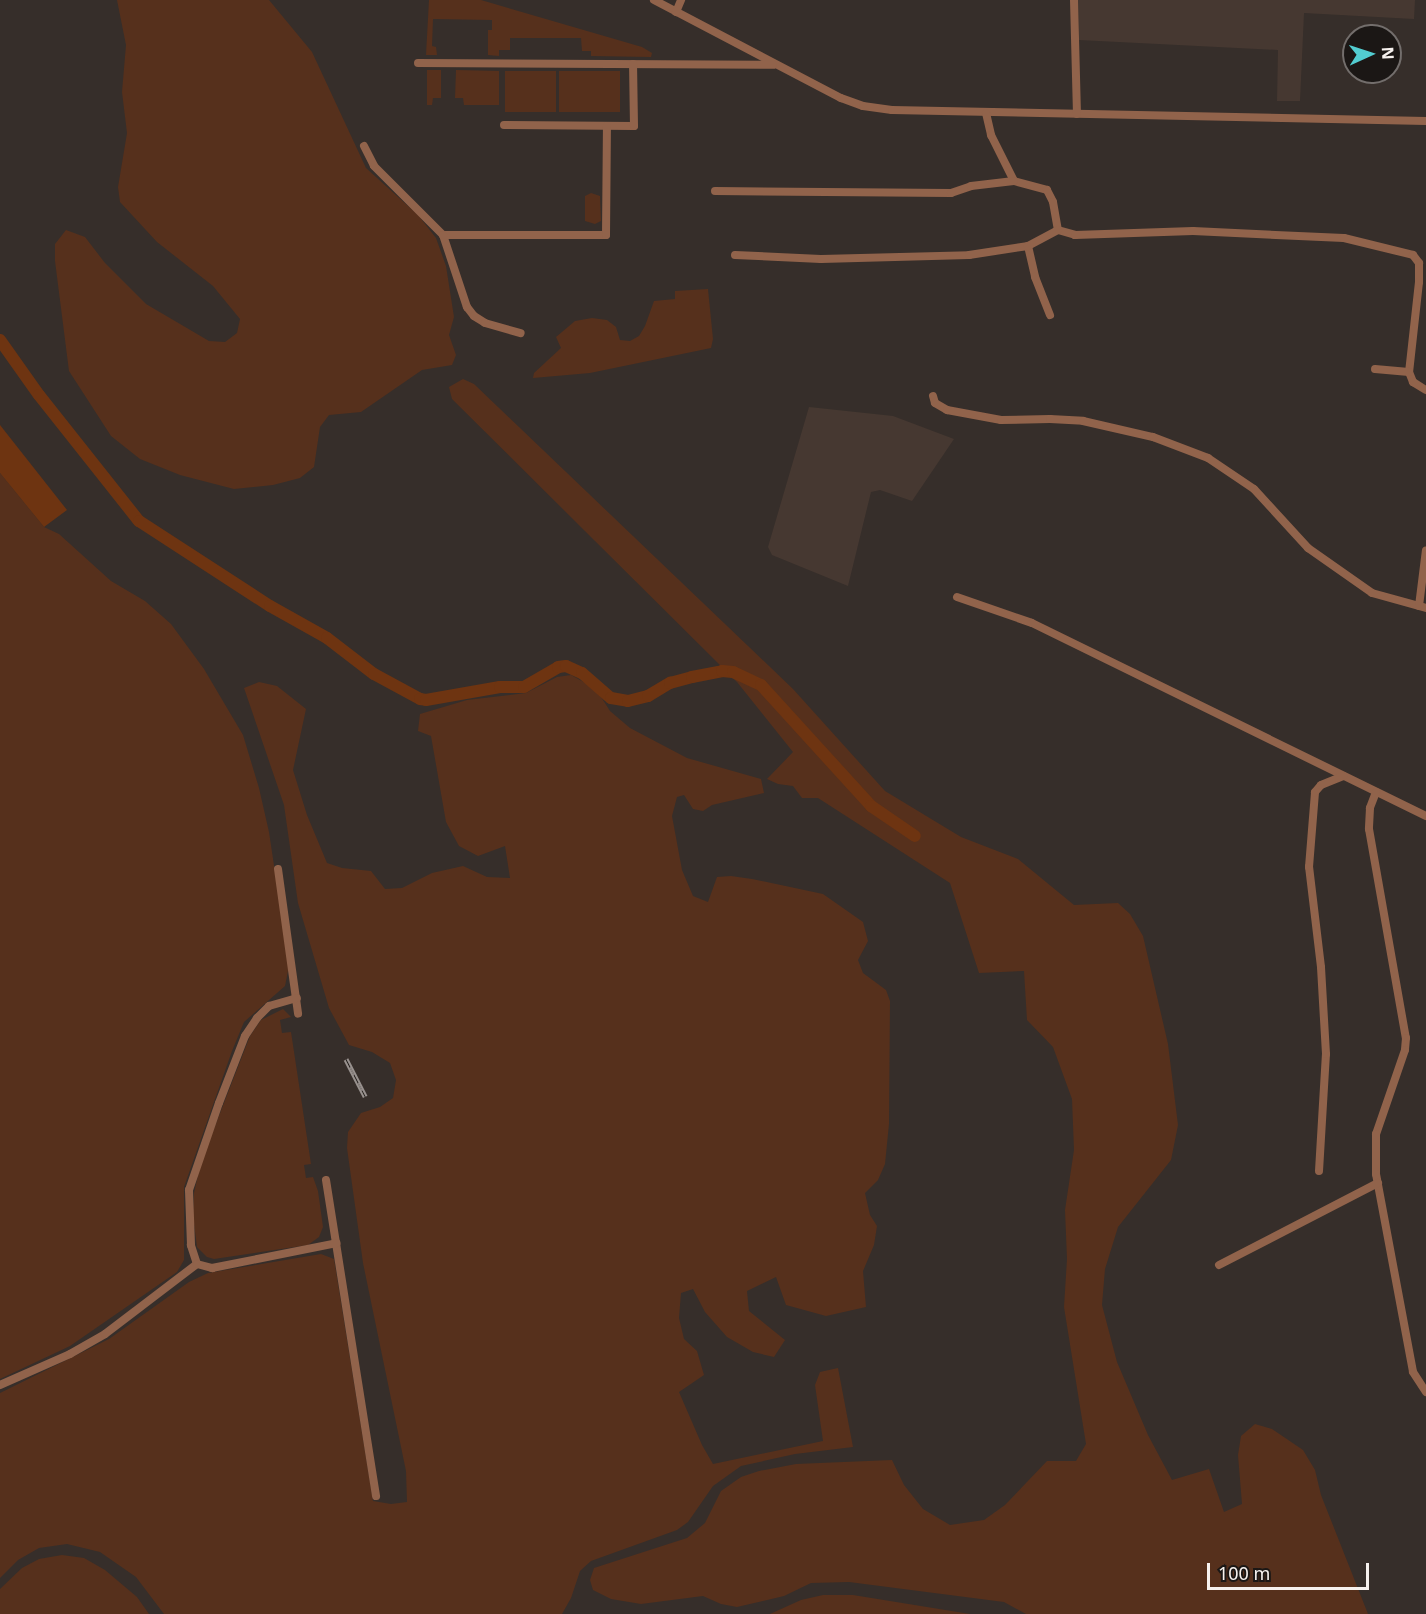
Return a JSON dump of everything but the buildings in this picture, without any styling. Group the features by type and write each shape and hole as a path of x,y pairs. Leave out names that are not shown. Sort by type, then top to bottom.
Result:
{"street":[{"path":"654,0 841,98 863,106 892,110 986,113 1426,121"},
{"path":"676,12 681,0"},
{"path":"1074,0 1077,114"},
{"path":"418,63 777,65"},
{"path":"504,125 633,126 633,64"},
{"path":"986,113 991,135 1014,181"},
{"path":"443,235 606,235 607,126"},
{"path":"364,146 374,166 443,235 467,307 474,316 485,323 522,333"},
{"path":"715,191 951,194 971,186 1014,181 1047,190 1053,202 1058,230"},
{"path":"735,255 821,259 969,255 1028,246 1058,230 1075,235 1193,231 1343,238 1413,255 1419,263 1409,372 1413,382 1426,390"},
{"path":"1028,246 1035,277 1050,315"},
{"path":"1375,369 1409,372"},
{"path":"933,396 935,403 947,410 1001,420 1050,419 1093,423 1153,437 1208,458 1254,489 1308,548 1372,593 1423,607 1426,550"},
{"path":"957,597 1032,623 1426,816"},
{"path":"1319,1171 1326,1054 1321,967 1309,867 1315,792 1321,785 1343,776"},
{"path":"1376,792 1370,808 1369,829 1406,1038 1405,1050 1376,1134 1375,1150 1378,1183 1413,1372 1426,1392"},
{"path":"278,869 298,1014"},
{"path":"197,1264 191,1245 189,1190 214,1114 245,1036 257,1018 269,1006 297,998"},
{"path":"326,1180 376,1496"},
{"path":"1219,1265 1378,1183"},
{"path":"197,1264 212,1268 337,1243"},
{"path":"0,1385 70,1354 105,1334 197,1264"}],"shaded area":[{"path":"117,0 269,0 312,52 366,168 418,215 436,238 446,266 454,317 449,335 456,355 452,365 422,370 361,412 329,415 320,427 314,467 300,478 273,485 234,489 180,475 140,459 111,436 69,371 55,261 55,244 66,230 85,237 105,263 146,304 209,341 225,342 237,333 240,319 213,286 157,242 120,202 118,187 127,133 122,92 126,45"},
{"path":"429,0 481,0 642,47 652,53 651,57 591,56 591,51 582,51 581,38 510,38 510,50 499,50 499,56 488,55 488,30 492,30 492,20 433,19 432,46 436,47 437,55 426,55"},
{"path":"1078,0 1415,0 1414,19 1304,13 1300,101 1277,101 1278,50 1079,40"},
{"path":"427,70 441,70 441,98 433,98 432,105 427,105"},
{"path":"456,70 499,71 499,105 464,105 463,98 455,98"},
{"path":"505,71 556,71 556,112 505,112"},
{"path":"559,71 620,71 620,112 559,112"},
{"path":"591,193 600,196 601,221 595,224 585,221 585,196"},
{"path":"708,289 713,339 711,348 590,373 533,378 534,373 561,348 556,337 575,321 592,318 607,320 616,327 620,340 630,341 639,336 645,326 654,301 675,299 675,291"},
{"path":"463,379 474,384 793,689 885,791 961,837 1018,859 1074,905 1118,903 1130,914 1143,936 1168,1044 1178,1125 1171,1160 1118,1227 1105,1269 1102,1305 1117,1362 1148,1435 1172,1480 1209,1469 1224,1512 1242,1504 1238,1455 1241,1436 1255,1424 1272,1429 1303,1450 1315,1470 1321,1495 1368,1614 1026,1614 1004,1602 849,1582 811,1583 784,1596 737,1607 721,1604 703,1596 641,1604 611,1599 593,1590 590,1580 594,1568 687,1538 705,1523 721,1491 741,1477 759,1471 796,1464 892,1460 904,1485 923,1509 950,1525 984,1520 1005,1505 1047,1461 1076,1461 1086,1444 1064,1307 1067,1259 1065,1210 1074,1150 1072,1099 1053,1047 1027,1020 1024,971 979,973 950,883 818,798 802,798 793,786 778,784 767,779 793,752 737,682 452,399 449,387"},
{"path":"809,407 893,416 954,439 912,501 880,490 871,492 848,586 772,555 768,547"},
{"path":"0,425 67,510 44,527 0,473"},
{"path":"0,473 44,527 59,534 111,581 145,601 171,624 204,669 243,735 269,832 289,966 285,986 244,1022 232,1051 184,1187 184,1260 177,1272 70,1346 0,1379"},
{"path":"571,675 596,689 610,711 630,728 687,758 761,779 764,793 712,805 703,811 693,809 684,795 677,797 672,816 682,870 693,896 708,902 717,877 752,879 823,894 863,922 868,941 858,960 863,973 886,990 890,1001 889,1124 885,1164 878,1180 865,1193 870,1215 877,1226 874,1245 863,1271 866,1307 826,1316 786,1305 776,1277 747,1291 749,1311 785,1340 774,1357 753,1352 727,1337 705,1312 693,1289 681,1293 679,1318 684,1339 697,1351 704,1375 679,1392 702,1445 713,1464 823,1441 815,1385 820,1372 838,1368 853,1447 795,1454 741,1466 713,1486 688,1522 677,1530 591,1561 580,1571 571,1598 562,1614 164,1614 136,1577 100,1552 67,1544 39,1548 18,1560 0,1578 0,1393 109,1339 189,1282 208,1273 321,1254 334,1259 373,1501 391,1504 407,1502 406,1471 363,1263 347,1148 348,1132 361,1113 380,1107 393,1098 396,1080 390,1063 372,1052 349,1045 329,1008 298,903 284,805 244,688 259,682 277,686 306,709 293,770 307,815 327,863 342,868 371,871 385,889 402,888 432,873 463,866 487,877 510,878 505,846 478,856 459,846 446,822 431,736 418,731 420,714 467,700 526,693 557,677"},
{"path":"283,1009 291,1017 280,1020 282,1033 291,1032 311,1164 304,1165 306,1178 313,1177 318,1191 323,1227 319,1237 308,1245 214,1259 207,1257 197,1247 193,1216 194,1193 201,1162 250,1036 261,1020"},
{"path":"62,1555 84,1558 105,1570 137,1597 149,1614 0,1614 0,1589 22,1568 39,1559"},
{"path":"823,1595 853,1595 970,1614 770,1614 801,1600"}],"waterway":[{"path":"0,340 39,395 139,521 270,606 327,638 374,674 420,699 426,700 500,687 524,687 558,667 566,666 582,673 611,698 628,701 648,696 670,683 722,671 733,672 761,685 871,806 915,836"}],"railway":[{"path":"346,1059 365,1096"}]}
